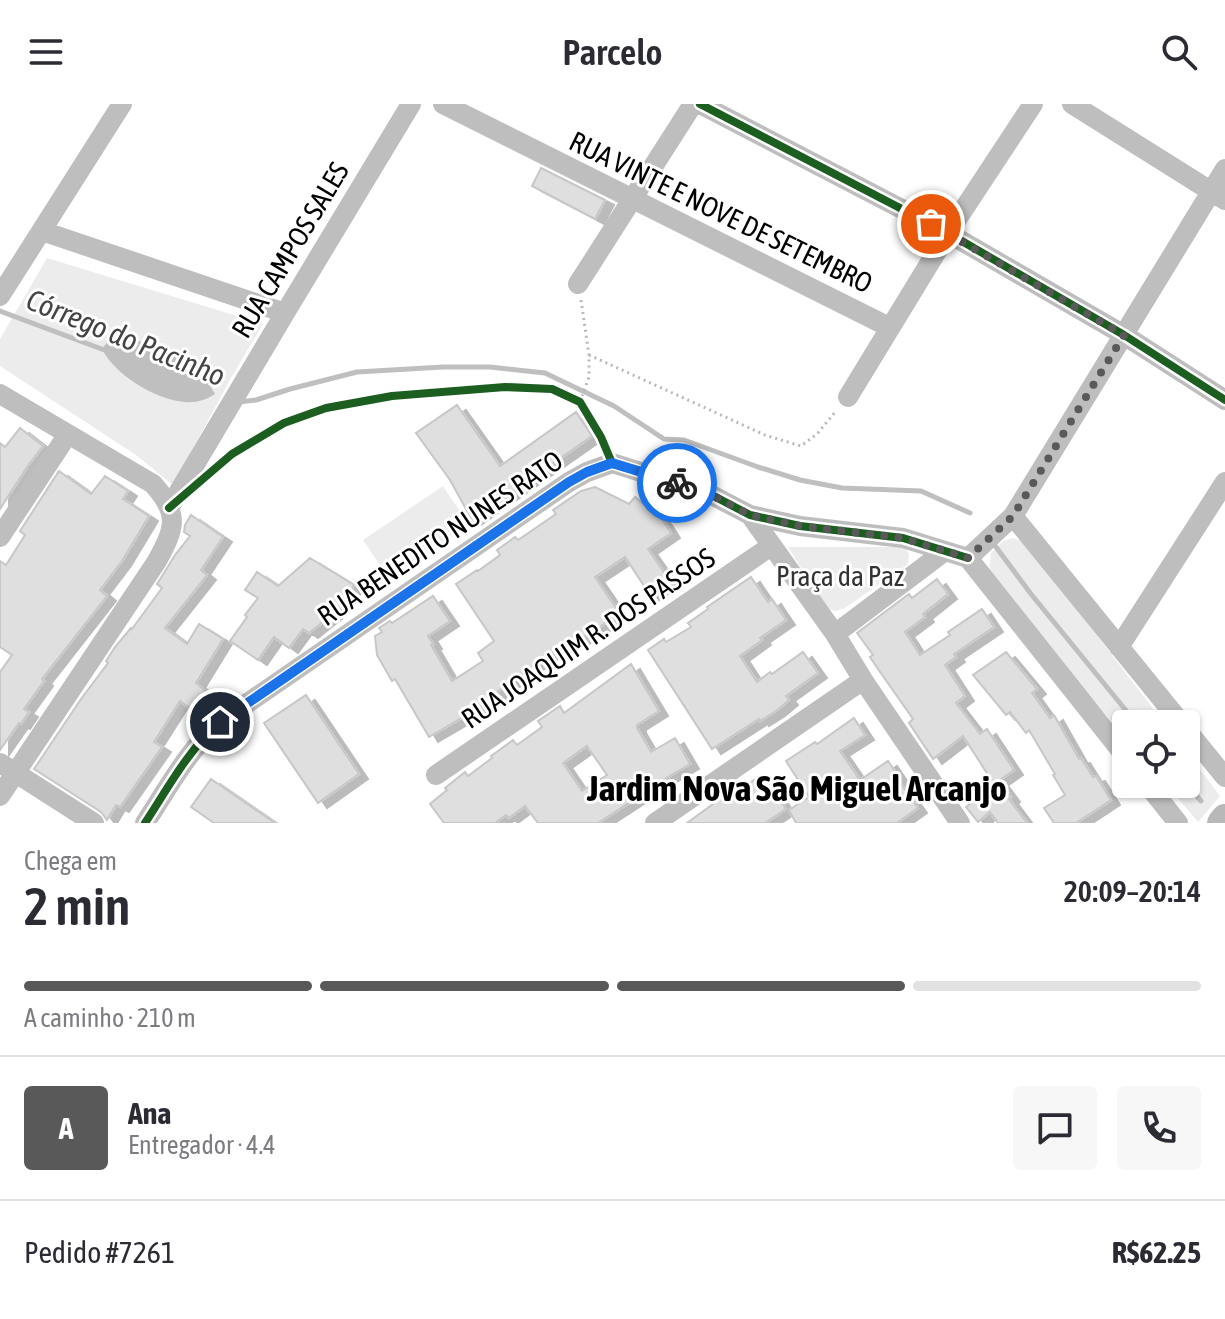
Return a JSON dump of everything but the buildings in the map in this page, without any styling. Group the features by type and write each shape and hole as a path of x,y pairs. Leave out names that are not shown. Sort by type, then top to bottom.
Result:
{"main road":[{"path":"1221,823 1225,818"}],"street":[{"path":"0,296 122,104"},
{"name":"RUA CAMPOS SALES","path":"169,508 411,104"},
{"name":"RUA VINTE E NOVE DE SETEMBRO","path":"443,104 889,327"},
{"path":"578,284 693,104"},
{"path":"700,104 948,233 1124,335 1225,400"},
{"path":"848,397 948,233 1033,104"},
{"path":"1072,104 1218,196"},
{"path":"1112,738 974,551 1006,523 1124,335 1218,196 1225,169"},
{"path":"42,231 285,313"},
{"path":"0,394 153,484 165,497 173,519 170,538 157,561 8,768 0,796"},
{"path":"0,537 68,434"},
{"name":"RUA BENEDITO NUNES RATO","path":"145,823 189,754 220,722 569,482 612,463 708,493 750,515 800,526 903,538 945,551 974,551"},
{"path":"1119,647 1225,482"},
{"path":"750,515 835,634 949,819"},
{"path":"1006,523 1119,647 1171,710"},
{"name":"RUA JOAQUIM R. DOS PASSOS","path":"436,775 771,546"},
{"path":"835,634 945,551"},
{"path":"655,823 863,680"},
{"path":"1200,746 1225,777"},
{"path":"8,768 94,823"},
{"path":"1158,798 1178,823"}],"path":[{"path":"578,284 589,355 589,377 580,402"},
{"path":"589,355 765,435 801,446 817,434 848,397"},
{"path":"566,396 580,402 587,414"}],"green space":[{"path":"47,258 263,324 173,485 136,455 0,366 0,339"},
{"path":"443,486 469,525 390,580 363,540"},
{"path":"1013,538 1025,542 1154,710 1112,710 1112,722 998,590 989,574 991,553 1003,541"},
{"name":"Praça da Paz","path":"788,547 902,547 909,554 908,564 845,608 835,611 826,608"},
{"path":"1200,770 1220,796 1198,822 1178,798 1200,798"}],"shaded area":[{"path":"108,341 152,343 177,354 198,370 215,394 201,401 185,402 149,391 126,377 102,349"}],"waterway":[{"name":"Córrego do Pacinho","path":"0,311 107,351"},
{"name":"Córrego do Pacinho","path":"239,402 357,372 490,367 545,373 614,406 664,439 684,440 800,480 842,488 921,491 970,513"},
{"name":"Córrego do Pacinho","path":"993,543 1126,710"},
{"name":"Córrego do Pacinho","path":"1198,798 1201,801"}],"cycle path":[{"path":"700,104 948,233 1124,335 1225,400"},
{"path":"169,508 232,454 284,423 326,408 392,396 505,387 552,389 580,402 612,463"},
{"path":"145,823 188,757 220,722 569,482 612,463 708,493 750,515 800,526 903,538 968,558"}],"way so far":[{"path":"677,483 708,493 750,515 800,526 903,538 968,558 1013,516 1124,335 931,224"}],"district":[{"name":"Jardim Nova São Miguel Arcanjo","path":"797,788"}],"route":[{"path":"220,722 587,472 612,463 677,483"}]}
